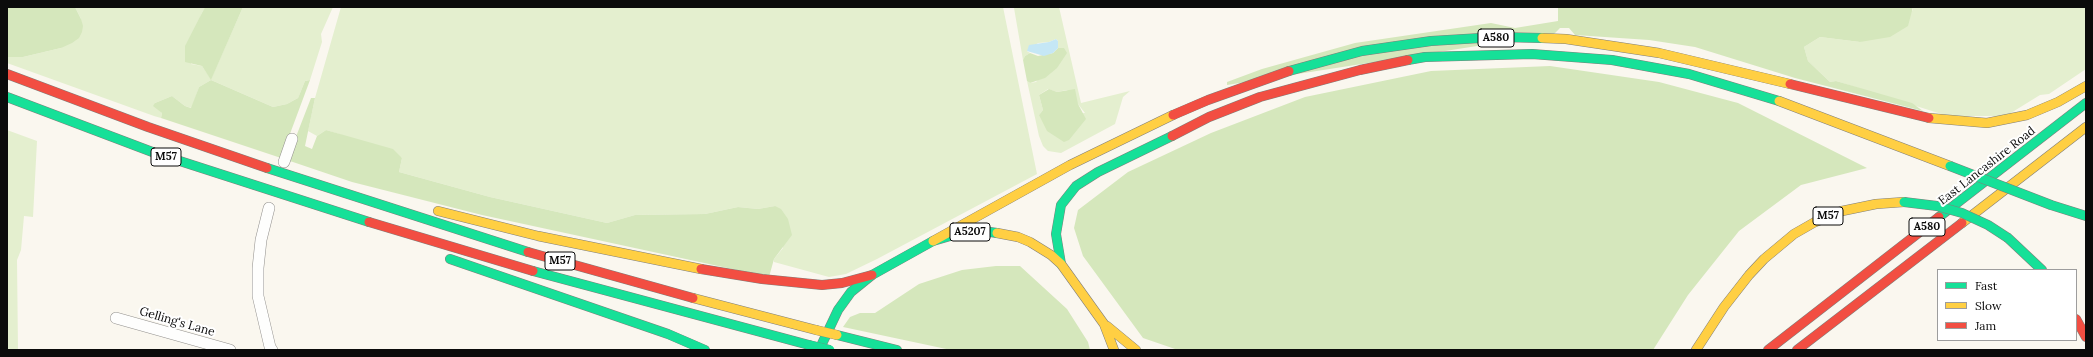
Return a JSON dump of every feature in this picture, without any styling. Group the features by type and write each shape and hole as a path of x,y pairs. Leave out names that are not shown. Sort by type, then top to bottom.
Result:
{"highway":[{"name":"A580","path":"933,242 1070,165 1160,121 1208,100 1311,64 1362,51 1431,42 1497,38 1566,39 1643,50 1752,74 1930,118 1962,122 1987,123 2027,115 2058,102 2086,86"},
{"name":"A580","path":"1061,264 1056,234 1062,205 1076,186 1098,172 1210,117 1260,97 1360,70 1425,58 1532,54 1567,56 1612,60 1689,74 1773,99 2051,205 2086,216"},
{"name":"M57","path":"7,74 148,127 307,182 516,248 736,310 897,350"},
{"name":"M57","path":"7,97 155,153 328,210 542,273 830,350"},
{"name":"East Lancashire Road","path":"1768,350 2086,104"},
{"name":"A580","path":"1797,350 2086,127"},
{"path":"307,182 417,206"},
{"name":"M57","path":"1696,350 1724,307 1749,275 1764,259 1794,234 1815,222 1842,211 1876,204 1904,202 1937,206 1984,223 2008,238 2041,269"},
{"path":"328,210 401,242"},
{"path":"432,210 538,236 660,262 762,279 822,285 842,283 872,275"},
{"name":"A5207","path":"819,350 838,310 852,292 872,275 933,242 964,232 994,231 1030,242 1051,255 1061,264 1104,324 1114,350"},
{"path":"443,257 668,334 704,350"},
{"path":"2077,321 2086,337"},
{"path":"1104,324 1136,350"}],"street":[{"path":"284,162 292,139"},
{"path":"269,208 261,240 258,268 258,296 270,349"},
{"name":"Gelling's Lane","path":"116,318 230,350"}],"green space":[{"path":"7,7 75,7 83,26 82,32 79,38 61,48 23,57 7,57"},
{"path":"75,7 205,7 201,15 191,64 202,66 211,79 243,7 333,7 321,34 322,42 310,80 305,81 298,98 287,104 273,107 211,80 199,87 192,108 185,106 172,96 155,103 162,113 161,118 7,63 7,57 23,57 61,48 81,19"},
{"path":"205,7 243,7 211,80 202,66 185,62 185,46"},
{"path":"341,7 1003,7 1037,174 877,259 846,274 829,277 774,262 774,259 783,248 775,206 758,209 738,207 705,214 635,215 607,223 490,197 399,172 402,158 342,135 326,130 317,136 308,131 315,98"},
{"path":"1059,7 1081,103 1130,91 1123,97 1115,124 1061,153 1048,151 1043,146 1039,136 1027,81 1030,83 1036,82 1064,48 1058,48 1058,41 1056,39 1049,42 1038,43 1027,51 1030,53 1025,56 1023,60 1014,8","holes":["1048,89 1057,92 1067,90 1085,113 1039,115 1043,110 1039,95"]},
{"path":"1558,7 1913,7 1908,26 1890,37 1860,42 1820,37 1804,47 1808,61 1830,82 1836,81 1912,103 1923,111 1795,78 1695,47 1649,40 1575,35 1569,28 1560,28 1554,34 1227,85 1227,82 1262,69 1355,43 1491,23 1515,28 1558,21"},
{"path":"1913,7 2086,7 2086,69 2049,94 2040,95 2006,116 1948,116 1836,81 1830,82 1808,61 1804,47 1820,37 1860,42 1913,10"},
{"path":"1058,48 1064,48 1067,53 1057,68 1045,78 1030,83 1027,81 1023,60 1025,56 1030,53 1038,56 1053,53"},
{"path":"1550,66 1659,82 1738,103 1867,168 1801,185 1739,231 1688,295 1653,350 1178,350 1143,338 1083,256 1074,228 1078,210 1128,172 1211,133 1305,97 1431,71"},
{"path":"211,80 273,107 287,104 298,98 305,81 310,80 281,158 161,118 162,113 153,106 155,103 172,96 185,106 191,108 199,87"},
{"path":"1049,89 1057,92 1075,89 1078,104 1086,119 1069,140 1064,142 1047,131 1039,115 1043,110 1039,95"},
{"path":"311,98 315,98 305,146 312,149 317,136 326,130 393,149 402,158 399,172 490,197 607,223 635,215 705,214 738,207 758,209 775,206 781,209 788,219 792,235 774,259 769,277 482,215 352,182 287,160"},
{"path":"7,130 37,141 33,217 24,216 21,250 17,260 18,350 7,350"},
{"path":"996,266 1020,266 1067,309 1088,342 1090,350 951,350 843,327 850,317 860,313 875,313 919,284 962,270"}],"water":[{"path":"1056,39 1058,41 1058,48 1053,53 1044,56 1027,51 1029,45 1049,42"}],"traffic: fast":[{"path":"1289,71 1362,51 1431,41 1497,37 1542,38"},
{"path":"1408,60 1425,57 1532,54 1612,60 1689,74 1779,101"},
{"path":"7,97 155,153 369,222"},
{"path":"1939,217 2086,103"},
{"path":"1061,264 1056,234 1061,205 1076,186 1098,172 1172,136"},
{"path":"1950,166 2051,205"},
{"path":"267,168 528,252"},
{"path":"1904,202 1937,206 1962,213 1988,225 2008,238"},
{"path":"2051,205 2086,216"},
{"path":"820,348 838,310 851,292 872,275 933,241 964,232 983,231 997,233"},
{"path":"2008,238 2041,269"},
{"path":"450,259 668,334 705,350"},
{"path":"533,271 809,345"},
{"path":"837,335 897,350"},
{"path":"809,345 830,350"}],"traffic: slow":[{"path":"1542,38 1566,39 1659,53 1790,84"},
{"path":"1929,118 1987,123 2027,115 2058,102 2086,86"},
{"path":"1779,101 1950,166"},
{"path":"933,241 1070,165 1173,115"},
{"path":"1962,223 2086,127"},
{"path":"1696,350 1724,307 1749,275 1764,259 1794,234 1815,222 1842,211 1876,204 1904,202"},
{"path":"438,211 538,236 701,269"},
{"path":"997,233 1018,237 1030,242 1051,255 1061,264 1104,324 1114,350"},
{"path":"693,298 816,330"},
{"path":"1107,326 1136,350"},
{"path":"816,330 837,335"}],"traffic: jam":[{"path":"1172,136 1209,117 1260,97 1360,70 1408,60"},
{"path":"1173,115 1208,100 1289,71"},
{"path":"7,74 148,127 267,168"},
{"path":"1790,84 1929,118"},
{"path":"1768,350 1939,217"},
{"path":"369,222 533,271"},
{"path":"1797,350 1962,223"},
{"path":"528,252 693,298"},
{"path":"701,269 762,279 822,285 842,283 872,275"},
{"path":"2077,321 2086,337"}]}
